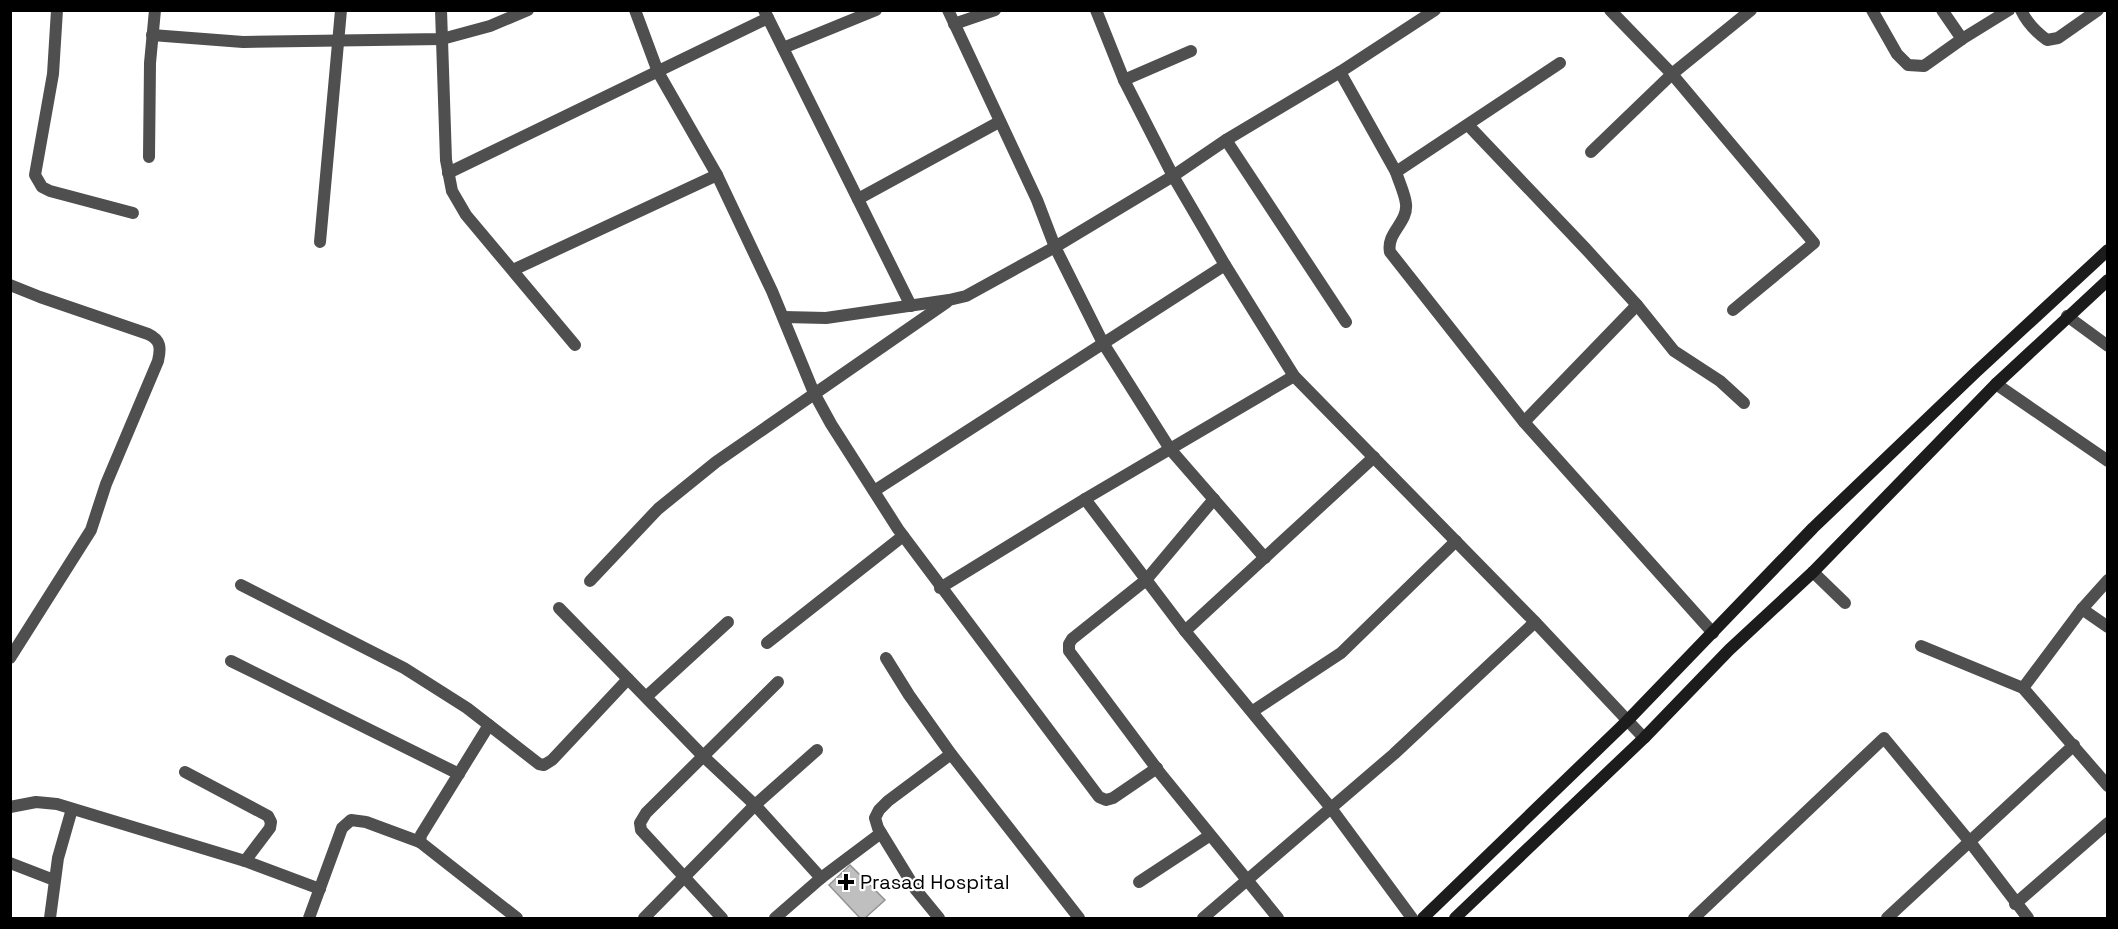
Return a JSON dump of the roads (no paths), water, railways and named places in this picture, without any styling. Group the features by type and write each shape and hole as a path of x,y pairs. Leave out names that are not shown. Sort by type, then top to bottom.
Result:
{"street":[{"path":"57,10 53,74 34,175 42,187 50,191 133,213"},
{"path":"149,156 154,10"},
{"path":"320,242 341,10"},
{"path":"441,10 448,173 452,191 458,204 576,345"},
{"path":"152,35 243,42 442,39 489,26 528,10"},
{"path":"635,10 658,72 717,175 784,316 814,393 831,424 903,536 1099,797 1106,800 1115,797 1157,768"},
{"path":"783,48 876,10"},
{"path":"948,10 1037,200 1055,247 1103,343 1170,449 1265,558"},
{"path":"954,24 996,10"},
{"path":"1096,10 1125,80 1173,176 1225,265 1294,375 1644,738"},
{"path":"784,316 826,318 949,300 973,292 1055,247 1173,176 1226,140 1340,72 1435,10"},
{"path":"1610,10 1672,74 1814,243 1733,310"},
{"path":"1591,152 1672,74 1751,10"},
{"path":"1872,10 1897,54 1908,65 1924,66 2009,10"},
{"path":"1942,10 1962,39"},
{"path":"2021,10 2025,20 2047,40 2058,38 2098,10"},
{"path":"448,173 658,72 766,14 911,306"},
{"path":"1125,80 1191,51"},
{"path":"1396,172 1560,63"},
{"path":"1340,72 1396,172 1406,204 1405,217 1391,237 1390,252 1524,422 1713,633"},
{"path":"858,199 999,122"},
{"path":"1468,125 1637,305 1674,351 1720,381 1744,403"},
{"path":"1226,140 1346,322"},
{"path":"513,270 717,175"},
{"path":"1424,918 1628,721 1813,528 1967,380 2108,250"},
{"path":"874,491 1225,265"},
{"path":"1455,918 1644,738 1729,650 1813,572 1996,384 2108,280"},
{"path":"10,285 148,334 155,337 161,349 155,370 106,484 91,530 11,655"},
{"path":"590,580 658,509 716,462 949,300"},
{"path":"1524,422 1637,305"},
{"path":"2067,316 2108,346"},
{"path":"940,588 1085,498 1294,375"},
{"path":"1996,384 2108,461"},
{"path":"1185,631 1374,457"},
{"path":"1085,498 1185,631 1331,808 1412,918"},
{"path":"1214,499 1146,580 1072,639 1069,651 1209,836 1278,918"},
{"path":"766,643 903,536"},
{"path":"1253,711 1341,653 1456,541"},
{"path":"1813,572 1845,603"},
{"path":"2024,688 2082,609 2108,580"},
{"path":"242,585 404,668 467,708 536,763 544,765 552,760 628,679"},
{"path":"559,608 703,756 755,805 821,878"},
{"path":"2082,609 2108,627"},
{"path":"646,697 728,622"},
{"path":"1203,918 1394,754 1534,622"},
{"path":"1921,646 2024,688 2108,786"},
{"path":"886,658 951,754 1079,918"},
{"path":"231,661 459,774"},
{"path":"722,918 641,830 640,823 646,813 778,682"},
{"path":"420,842 421,835 489,725"},
{"path":"1694,918 1884,738 1970,842 2019,913 2108,823"},
{"path":"1887,918 2074,744"},
{"path":"644,918 755,805 817,750"},
{"path":"939,918 916,890 881,833 875,818 879,810 951,754"},
{"path":"185,772 268,816 271,822 270,828 245,861"},
{"path":"10,807 45,802 72,809 245,861 320,889"},
{"path":"50,918 58,858 72,809"},
{"path":"309,918 342,828 351,820 366,822 420,842 517,918"},
{"path":"775,918 821,878 881,833"},
{"path":"1139,882 1209,836"},
{"path":"10,863 54,880"}],"place":[{"name":"Prasad Hospital","path":"846,882"}]}
